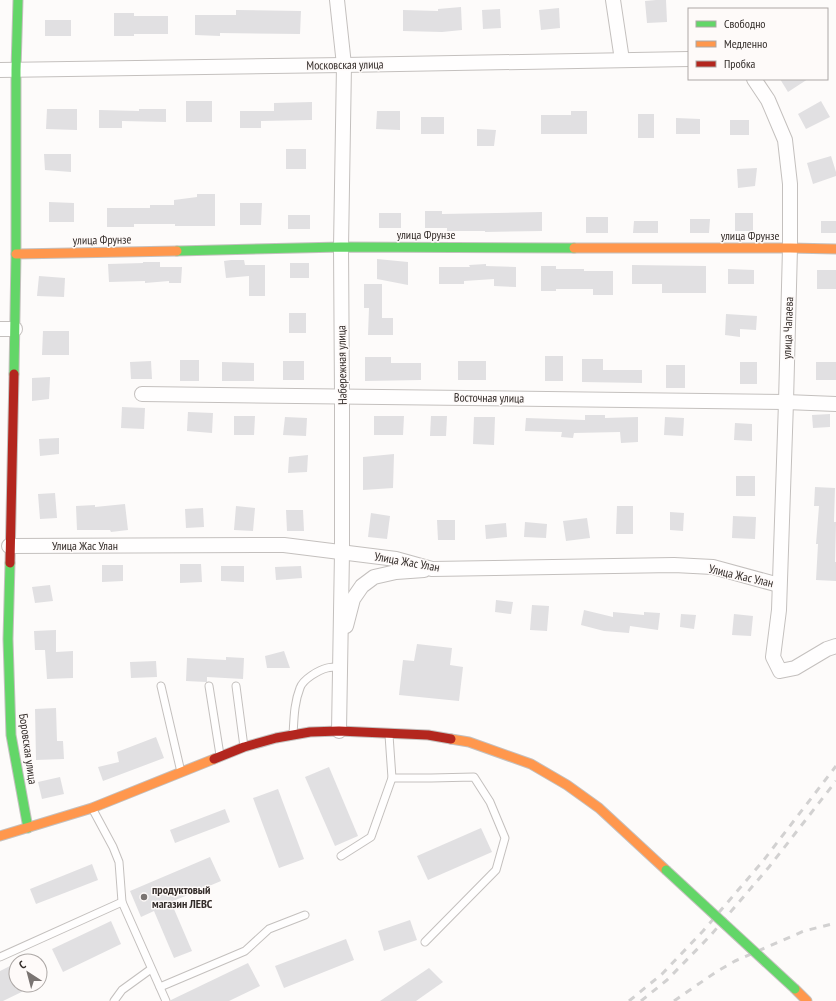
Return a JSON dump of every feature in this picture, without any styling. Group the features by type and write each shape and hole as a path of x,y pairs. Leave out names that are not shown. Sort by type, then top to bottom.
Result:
{"street":[{"name":"Боровская улица","path":"18,0 16,70 15,329 9,546 4,640 11,735 28,828"},
{"name":"Набережная улица","path":"336,0 344,65 341,247 342,552 339,731"},
{"path":"613,0 622,60"},
{"name":"Московская улица","path":"0,70 688,59"},
{"name":"улица Чапаева","path":"755,80 768,100 785,140 790,184 790,248 779,610 773,656 780,671 795,668 827,649 836,646"},
{"name":"улица Фрунзе","path":"16,254 341,247 836,249"},
{"path":"0,329 15,329"},
{"name":"Восточная улица","path":"142,394 786,402 836,404"},
{"name":"Улица Жас Улан","path":"9,546 284,545 396,559 432,569 674,565 713,567 779,585"},
{"path":"340,644 353,599 362,586 374,577 396,572 432,569"},
{"path":"0,836 92,808 244,747 276,738 310,732 339,731 428,735 469,742 531,764 567,785 600,808 807,1001"}],"lane":[{"path":"293,735 296,704 300,686 313,674 328,668 340,667"},
{"path":"162,686 181,772"},
{"path":"209,686 220,757"},
{"path":"236,686 244,747"},
{"path":"341,856 371,837 392,778 389,733"},
{"path":"392,778 474,777 490,802 505,838 496,870 425,942"},
{"path":"92,808 113,847 119,862 122,902 166,1001"},
{"path":"0,957 122,902"},
{"path":"160,987 245,951 269,929 305,915"},
{"path":"114,1001 122,990 151,969"}],"building":[{"path":"666,0 667,22 647,23 645,1"},
{"path":"461,7 462,30 442,32 403,31 403,10 438,11 438,9"},
{"path":"559,8 560,28 541,30 539,10"},
{"path":"500,9 501,28 483,29 482,10"},
{"path":"236,10 301,11 300,34 220,33 220,36 195,35 195,15 236,15"},
{"path":"114,13 134,13 134,16 168,16 168,34 134,34 134,36 114,36"},
{"path":"45,20 71,20 71,36 45,36"},
{"path":"781,80 806,80 788,92"},
{"path":"186,101 212,101 212,122 186,122"},
{"path":"821,101 830,117 806,129 798,114"},
{"path":"312,102 312,120 261,121 261,128 240,128 240,111 274,111 274,103"},
{"path":"47,109 77,109 77,130 46,129"},
{"path":"139,109 166,109 166,122 122,121 122,128 99,128 99,110 139,111"},
{"path":"377,111 400,111 400,130 376,129"},
{"path":"571,111 587,111 587,134 541,134 541,115 571,115"},
{"path":"638,114 654,114 654,138 638,138"},
{"path":"421,117 444,117 444,134 421,134"},
{"path":"676,118 700,119 700,134 676,134"},
{"path":"730,120 749,120 749,135 730,135"},
{"path":"477,129 496,130 494,146 477,146"},
{"path":"286,149 306,149 306,169 286,169"},
{"path":"44,154 71,154 71,172 45,170"},
{"path":"831,156 836,176 813,184 807,163"},
{"path":"757,168 755,186 738,188 737,169"},
{"path":"197,194 215,194 215,226 134,224 134,227 107,227 107,208 150,208 150,205 174,205 174,200 197,197"},
{"path":"49,202 74,203 74,222 49,222"},
{"path":"240,203 262,203 261,225 240,225"},
{"path":"425,211 442,211 442,214 542,212 542,231 485,232 447,231 447,228 425,228"},
{"path":"379,213 401,213 401,228 379,228"},
{"path":"735,213 753,213 753,231 735,231"},
{"path":"288,215 310,215 310,229 288,229"},
{"path":"586,217 608,217 608,233 586,233"},
{"path":"690,219 710,219 709,233 690,233"},
{"path":"634,221 658,221 658,233 633,233"},
{"path":"821,221 836,221 836,233 821,233"},
{"path":"377,259 408,262 408,285 377,279"},
{"path":"244,260 245,265 265,265 265,296 249,296 249,276 226,278 224,261"},
{"path":"160,262 160,267 182,267 181,283 169,283 169,281 145,283 145,281 109,282 108,264"},
{"path":"290,263 309,263 309,278 290,278"},
{"path":"486,264 486,266 516,267 516,287 494,286 494,279 464,281 464,284 439,284 439,267 470,267 469,265"},
{"path":"632,265 706,266 706,293 662,293 662,284 632,284"},
{"path":"541,266 556,266 556,269 584,269 584,271 613,271 613,295 593,295 593,289 556,289 556,291 541,291"},
{"path":"728,269 754,270 754,284 728,284"},
{"path":"817,270 836,270 836,289 817,289"},
{"path":"39,276 65,278 64,297 37,296"},
{"path":"364,284 382,284 382,318 393,318 393,335 368,335 369,308 364,308"},
{"path":"289,313 306,313 306,333 289,333"},
{"path":"726,314 757,316 756,330 740,329 740,337 725,335"},
{"path":"43,331 69,331 69,355 42,355"},
{"path":"545,356 563,356 563,381 545,381"},
{"path":"365,357 391,357 391,363 421,363 421,380 365,381"},
{"path":"582,359 603,359 603,370 642,370 642,383 582,382"},
{"path":"180,360 199,360 199,381 180,381"},
{"path":"151,361 152,379 131,379 130,362"},
{"path":"283,361 304,361 304,380 283,380"},
{"path":"458,361 486,361 486,380 458,380"},
{"path":"222,362 254,363 254,381 222,381"},
{"path":"740,362 757,362 757,384 740,384"},
{"path":"816,362 836,362 836,380 816,380"},
{"path":"666,365 685,365 685,388 666,388"},
{"path":"50,377 49,399 32,401 32,378"},
{"path":"122,407 145,408 144,429 121,428"},
{"path":"188,412 213,413 212,433 187,431"},
{"path":"830,414 830,427 813,428 812,415"},
{"path":"585,415 605,415 605,418 638,417 638,442 621,443 620,432 574,433 573,438 561,437 562,432 525,431 526,418 585,420"},
{"path":"234,416 255,416 254,435 234,435"},
{"path":"374,416 404,416 403,435 374,435"},
{"path":"431,416 447,416 446,436 430,436"},
{"path":"285,417 307,418 306,436 283,435"},
{"path":"474,417 495,417 494,445 473,444"},
{"path":"665,417 684,418 683,436 664,435"},
{"path":"735,423 752,424 752,441 734,440"},
{"path":"59,438 59,454 40,456 39,439"},
{"path":"394,454 393,488 363,490 363,457"},
{"path":"308,455 307,472 288,473 289,457"},
{"path":"736,476 755,476 755,496 736,496"},
{"path":"815,487 835,488 834,522 836,522 836,581 816,580 818,544 816,544 819,506 814,506"},
{"path":"55,493 57,518 40,519 38,494"},
{"path":"125,504 128,530 111,532 110,530 77,530 76,506 95,505 95,507"},
{"path":"236,506 255,508 253,531 234,530"},
{"path":"617,506 633,506 633,534 616,534"},
{"path":"203,508 204,527 186,528 185,509"},
{"path":"286,510 303,510 304,531 287,531"},
{"path":"670,512 684,513 683,531 670,530"},
{"path":"371,513 390,516 387,539 368,537"},
{"path":"733,516 756,517 755,539 732,538"},
{"path":"587,518 590,538 566,541 563,521"},
{"path":"437,520 455,520 455,540 438,540"},
{"path":"525,522 547,524 546,538 524,537"},
{"path":"506,523 507,537 486,539 485,525"},
{"path":"180,564 201,564 202,582 180,583"},
{"path":"102,565 123,565 123,581 102,582"},
{"path":"221,566 244,566 244,582 221,581"},
{"path":"301,566 302,578 276,580 275,567"},
{"path":"50,585 53,601 35,603 32,587"},
{"path":"496,600 513,602 511,614 495,612"},
{"path":"532,605 549,606 547,631 530,630"},
{"path":"584,610 613,617 613,612 644,615 644,612 660,613 658,630 630,626 629,633 604,631 581,625"},
{"path":"681,614 696,615 694,629 680,627"},
{"path":"734,614 753,616 751,636 732,635"},
{"path":"56,630 56,652 73,651 73,678 47,679 45,650 35,650 34,631"},
{"path":"417,644 452,648 450,665 463,667 459,701 399,695 403,660 414,661"},
{"path":"284,651 290,668 267,668 265,656"},
{"path":"226,657 244,658 243,679 207,677 207,682 186,681 187,658 226,660"},
{"path":"156,661 157,677 131,678 130,662"},
{"path":"56,708 57,741 63,741 64,759 36,760 35,709"},
{"path":"156,737 164,758 103,781 98,767 119,762 117,752"},
{"path":"329,767 358,836 335,846 305,777"},
{"path":"60,777 64,794 42,799 38,782"},
{"path":"278,789 304,859 279,868 253,798"},
{"path":"225,809 230,822 175,843 170,830"},
{"path":"481,828 492,852 428,880 417,856"},
{"path":"210,857 221,881 171,902 192,951 174,958 154,911 141,917 130,891"},
{"path":"92,864 98,880 36,904 30,889"},
{"path":"410,920 417,940 384,951 378,931"},
{"path":"111,921 121,944 63,972 52,949"},
{"path":"346,939 354,960 284,988 275,966"},
{"path":"248,963 260,986 229,1001 171,1001 171,1000"},
{"path":"8,967 8,993 20,993 3,1001 0,1001 0,971"},
{"path":"429,968 443,982 416,1001 380,1001"}],"railway":[{"path":"629,1001 662,974 703,931 763,861 836,766"},
{"path":"641,1001 667,980 710,936 769,867 836,781"},
{"path":"674,1001 716,972 735,961 804,931 836,923"}],"traffic: fast":[{"path":"14,374 16,254 16,70 18,0"},
{"path":"177,251 341,247 574,248"},
{"path":"10,563 8,639 11,735 28,828"},
{"path":"666,870 795,989"}],"traffic: slow":[{"path":"574,248 836,249"},
{"path":"16,254 177,251"},
{"path":"451,739 469,742 531,764 567,785 599,808 666,870"},
{"path":"0,836 92,808 214,759"},
{"path":"795,989 807,1001"}],"traffic: jam":[{"path":"10,563 14,374"},
{"path":"214,759 244,747 276,738 310,732 339,731 428,735 451,739"}],"place":[{"name":"продуктовый магазин ЛЕВС","path":"144,897"}]}
